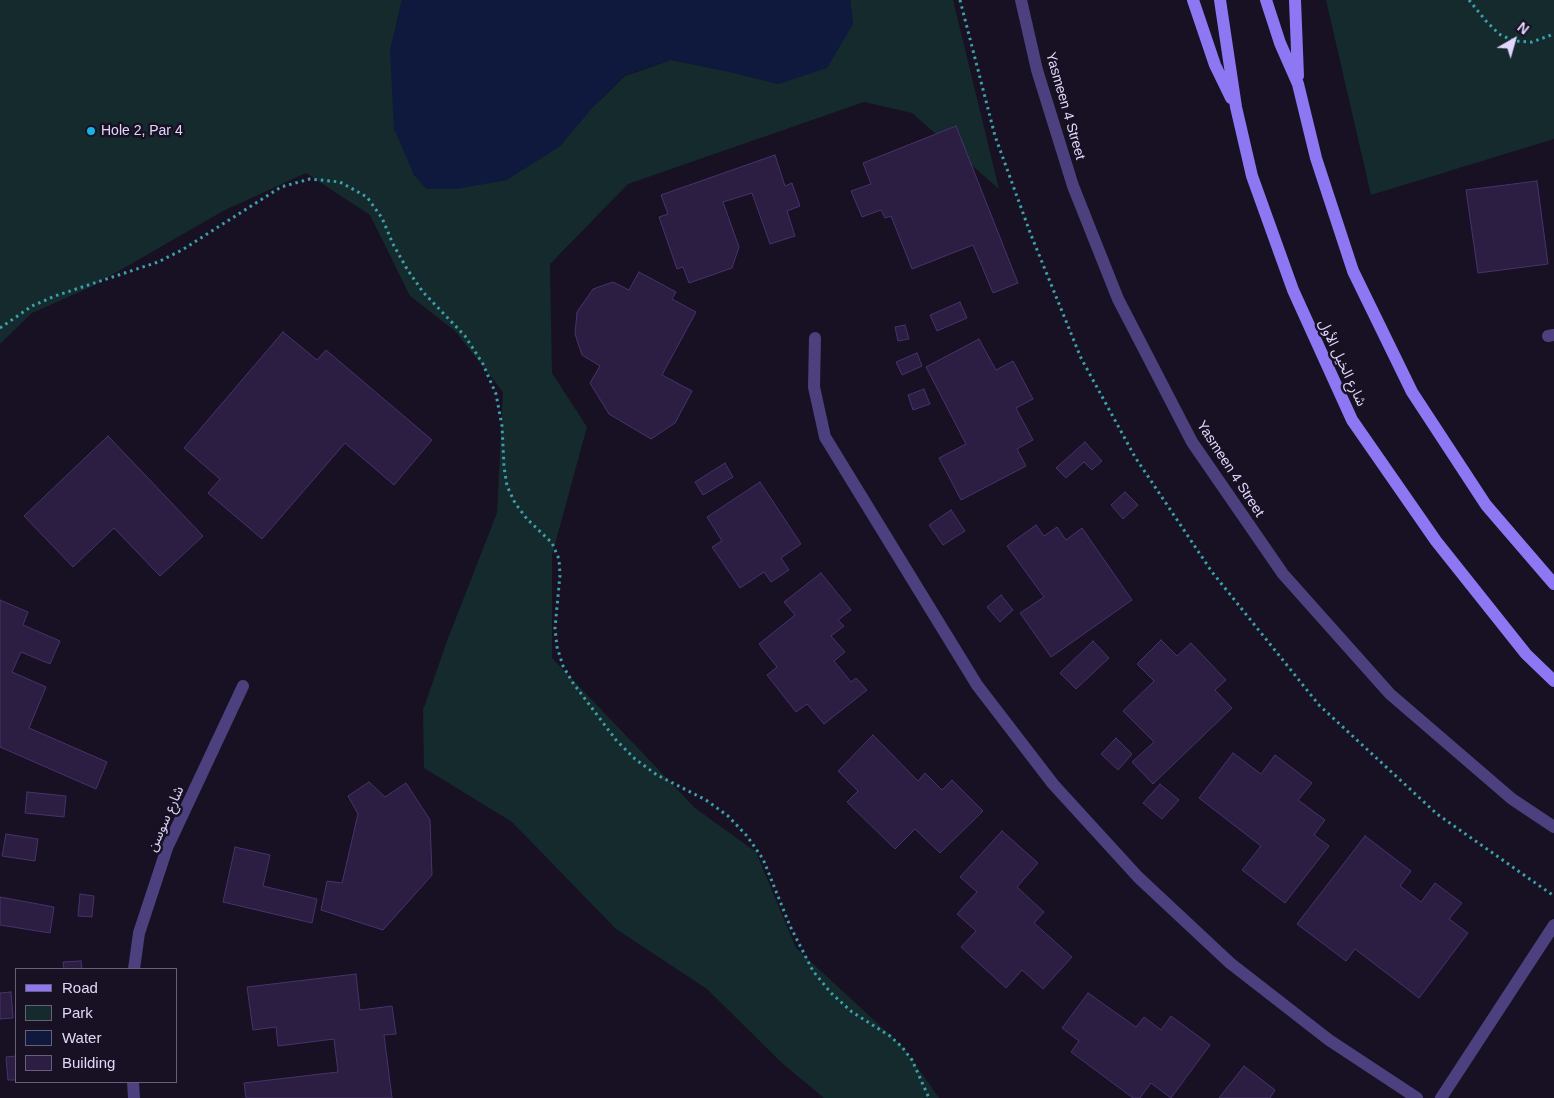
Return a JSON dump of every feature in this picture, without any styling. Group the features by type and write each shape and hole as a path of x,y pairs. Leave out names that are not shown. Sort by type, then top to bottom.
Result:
{"main road":[{"path":"1193,0 1215,64 1236,107"},
{"name":"شارع الخيل الأول","path":"1220,0 1236,107 1252,176 1292,290 1352,420 1436,541 1526,654 1554,680"},
{"path":"1266,0 1280,43 1298,84 1316,158 1353,271 1412,392 1486,505 1554,584"},
{"path":"1295,0 1298,84"}],"street":[{"name":"Yasmeen 4 Street","path":"1021,0 1037,70 1073,186 1118,299 1192,442 1283,574 1390,694 1512,799 1554,827"},
{"path":"815,338 814,387 825,437 977,685 1053,784 1138,877 1230,963 1329,1040 1417,1098"},
{"name":"شارع سوسن","path":"134,968 139,933 167,848 243,686"},
{"path":"1441,1098 1554,925"},
{"path":"133,1083 134,1098"}],"path":[{"path":"1469,0 1499,34 1514,41 1532,42 1554,34"},
{"path":"0,328 32,306 55,296 158,262 182,250 281,187 310,179 340,182 366,197 382,218 406,269 423,292 465,336 483,364 496,394 502,426 507,486 515,504 527,519 552,543 558,559 560,575 555,628 557,647 563,666 573,683 616,740 635,759 657,775 706,800 728,816 747,836 763,859 790,926 813,971 831,993 852,1012 890,1036 902,1047 912,1060 928,1098"}],"green space":[{"path":"0,0 402,0 390,51 414,175 427,189 454,189 506,180 560,146 591,109 625,76 671,60 779,84 853,24 850,0 953,0 999,189 912,113 864,102 628,184 550,264 552,373 587,427 552,555 552,658 695,808 756,852 796,948 903,1047 939,1098 824,1098 783,1064 707,989 616,929 512,822 424,768 423,710 447,641 497,513 503,392 455,331 410,296 370,215 306,173 223,211 91,287 32,313 0,344"},
{"path":"1326,0 1554,0 1554,139 1371,195"}],"water":[{"path":"402,0 850,0 853,24 827,68 779,84 671,60 625,75 591,109 560,146 506,180 454,189 427,189 414,175 394,129 390,51"}],"building":[{"path":"956,126 1018,283 993,293 973,245 912,269 891,216 885,218 881,210 862,217 851,191 871,184 863,163"},
{"path":"775,155 785,186 792,183 800,206 787,211 795,236 770,244 752,193 723,202 739,247 732,268 689,283 683,267 677,269 659,217 668,214 661,195"},
{"path":"1537,181 1548,264 1478,273 1466,190"},
{"path":"639,272 676,292 672,299 696,312 662,375 692,391 675,423 651,439 609,414 590,383 600,366 582,355 575,334 577,312 593,289 613,282 629,290"},
{"path":"960,302 967,318 937,331 930,315"},
{"path":"905,325 909,339 898,341 895,327"},
{"path":"283,332 317,360 326,350 432,440 394,485 345,443 262,539 208,493 220,479 184,448"},
{"path":"979,339 996,370 1013,361 1033,399 1016,408 1033,440 1017,449 1026,466 961,500 939,458 966,444 926,367"},
{"path":"917,353 922,366 902,375 896,362"},
{"path":"924,389 930,404 913,410 908,395"},
{"path":"108,436 203,536 160,576 114,528 73,567 24,516"},
{"path":"1085,442 1102,461 1092,470 1084,462 1066,478 1056,468"},
{"path":"725,463 733,477 703,495 695,482"},
{"path":"760,482 801,544 781,558 789,570 771,582 764,572 740,588 712,547 722,541 707,517"},
{"path":"1125,492 1138,505 1123,519 1111,505"},
{"path":"951,510 965,531 943,545 929,525"},
{"path":"1036,525 1044,536 1057,527 1066,540 1082,528 1132,600 1051,657 1020,613 1044,597 1007,546"},
{"path":"821,573 851,610 838,620 844,626 831,636 845,652 834,661 851,682 856,678 867,690 824,724 807,704 796,712 767,675 777,667 759,644 795,615 784,602"},
{"path":"1001,595 1013,610 1000,622 987,607"},
{"path":"0,600 28,612 23,625 60,641 50,664 21,652 12,672 46,687 29,728 107,762 96,789 0,747"},
{"path":"1161,640 1177,656 1191,643 1226,680 1215,690 1232,708 1153,784 1132,762 1154,742 1123,711 1154,681 1137,664"},
{"path":"1093,641 1109,658 1076,689 1060,673"},
{"path":"873,735 918,781 925,773 942,790 952,780 983,811 940,853 915,829 895,849 847,802 858,791 838,771"},
{"path":"1116,738 1132,754 1118,770 1101,754"},
{"path":"1233,753 1261,774 1275,755 1312,783 1298,800 1325,820 1314,835 1329,846 1285,903 1242,870 1261,846 1199,798"},
{"path":"369,782 385,797 406,783 430,820 432,875 383,930 321,910 327,881 342,883 358,814 348,796"},
{"path":"1160,784 1179,800 1162,819 1143,803"},
{"path":"27,792 66,796 64,817 25,813"},
{"path":"1002,831 1038,863 1017,887 1044,912 1034,923 1072,957 1043,989 1022,970 1006,988 961,947 976,931 957,914 977,892 960,877"},
{"path":"6,834 38,839 35,861 2,856"},
{"path":"1365,836 1411,871 1400,886 1421,902 1435,883 1462,903 1449,919 1468,933 1419,998 1355,949 1346,961 1297,924"},
{"path":"235,847 270,855 263,886 317,899 312,923 223,902"},
{"path":"80,894 94,896 92,917 78,916"},
{"path":"0,897 54,907 50,933 0,925"},
{"path":"81,961 82,968 64,968 63,962"},
{"path":"356,974 360,1010 392,1006 396,1034 384,1035 392,1098 246,1098 244,1083 338,1072 334,1039 278,1046 276,1027 253,1030 247,987"},
{"path":"11,992 13,1018 0,1019 0,993"},
{"path":"1088,993 1136,1027 1144,1017 1161,1030 1171,1016 1210,1045 1171,1098 1151,1083 1140,1098 1133,1098 1071,1052 1079,1041 1062,1028"},
{"path":"15,1056 15,1080 8,1080 6,1057"},
{"path":"1244,1066 1275,1090 1270,1098 1219,1098"}],"place":[{"name":"Hole 2, Par 4","path":"91,131"}]}
